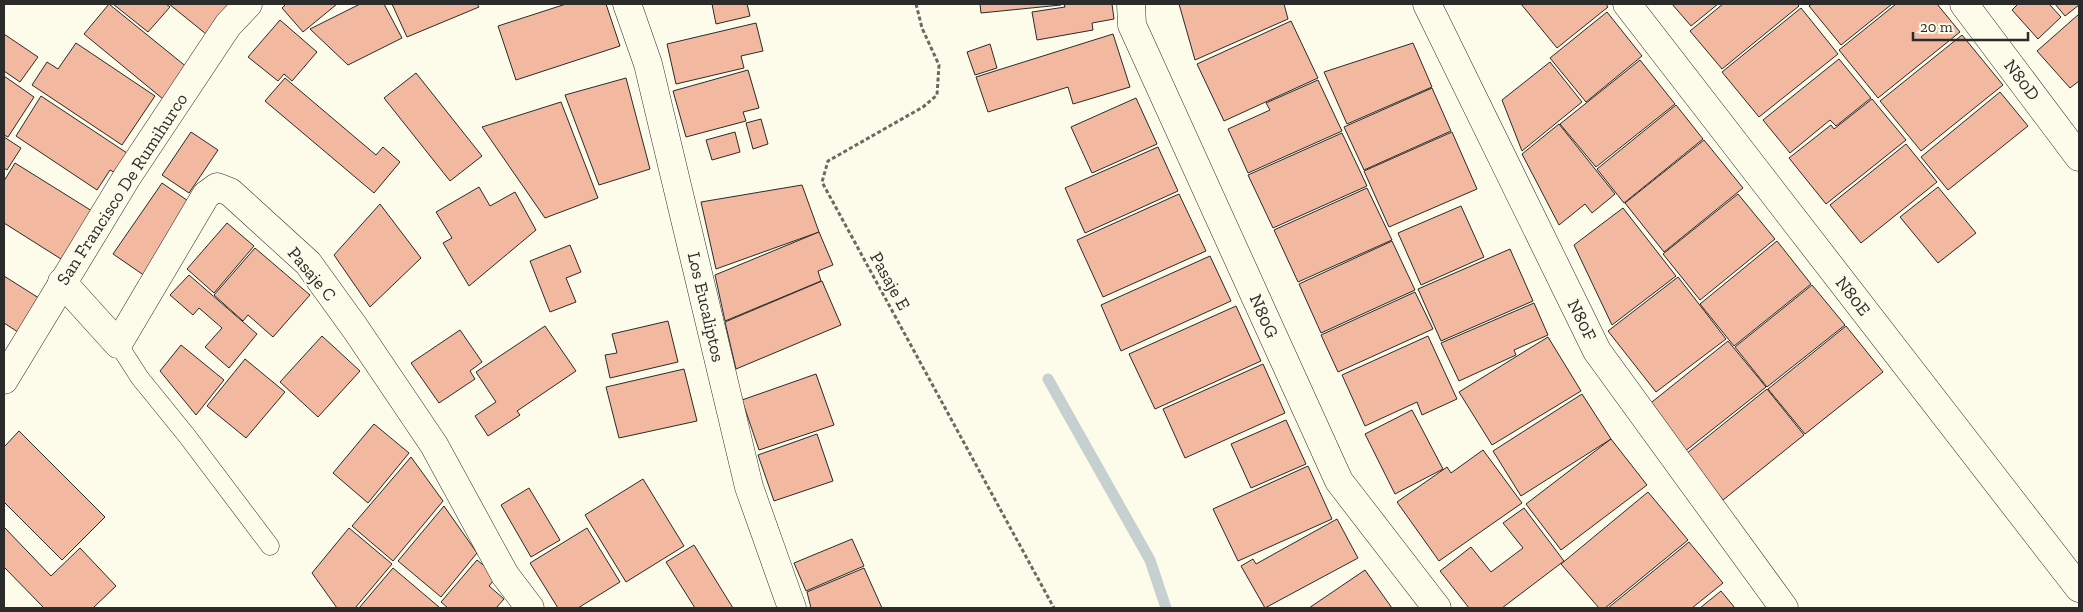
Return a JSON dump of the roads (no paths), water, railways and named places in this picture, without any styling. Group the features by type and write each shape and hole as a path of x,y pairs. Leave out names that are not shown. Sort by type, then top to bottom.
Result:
{"street":[{"name":"San Francisco De Rumihurco","path":"4,380 127,177 228,25 248,4"},
{"name":"Los Eucaliptos","path":"626,4 648,64 749,487 792,608"},
{"name":"N80G","path":"1131,4 1132,25 1339,481 1437,608"},
{"name":"N80F","path":"1427,4 1597,351 1784,608"},
{"name":"N80E","path":"1627,4 2079,588"},
{"name":"N80D","path":"1964,4 2079,157"},
{"name":"Pasaje C","path":"118,344 206,195 217,187 230,192 308,263 350,321 434,445 505,576 530,608"},
{"path":"62,282 118,344"}],"lane":[{"path":"118,344 140,378 187,436 270,546"}],"waterway":[{"path":"1048,379 1150,560 1166,608"}]}
